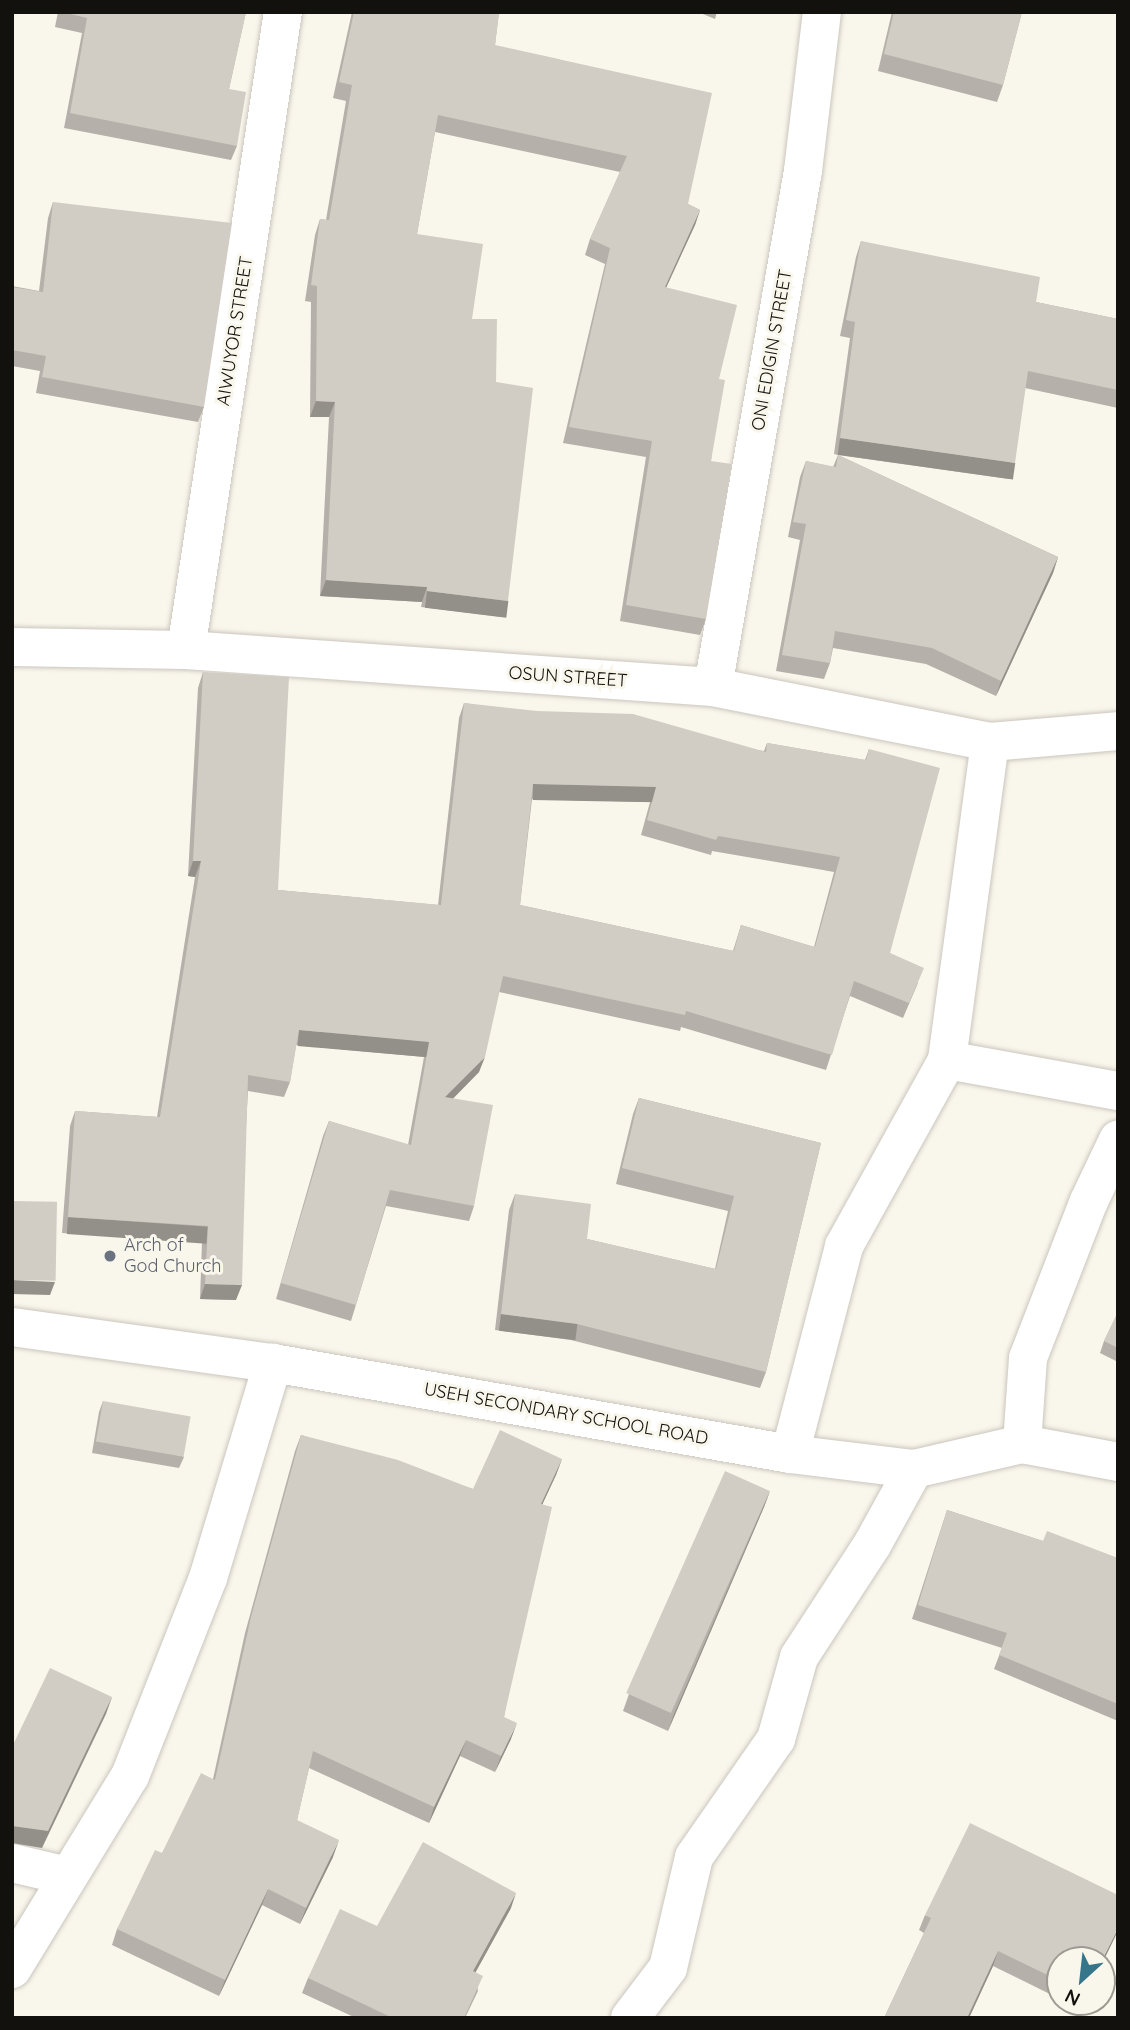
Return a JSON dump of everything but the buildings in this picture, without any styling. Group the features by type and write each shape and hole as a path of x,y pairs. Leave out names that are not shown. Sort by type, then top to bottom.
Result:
{"street":[{"name":"AIWUYOR STREET","path":"186,650 284,12"},
{"name":"ONI EDIGIN STREET","path":"713,687 803,171 822,12"},
{"name":"OSUN STREET","path":"12,647 186,650 713,687 990,742 1118,732"},
{"path":"790,1454 845,1246 947,1060 990,742"},
{"path":"947,1060 1118,1091"},
{"path":"1022,1444 1028,1359 1089,1201 1118,1140"},
{"name":"USEH SECONDARY SCHOOL ROAD","path":"12,1327 273,1363 790,1454 914,1469 1022,1444 1118,1462"},
{"path":"12,1969 130,1776 208,1578 273,1363"},
{"path":"630,2018 668,1968 694,1857 776,1739 799,1657 872,1545 914,1469"},
{"path":"12,1863 67,1876"}],"place":[{"name":"Arch of God Church","path":"110,1256"}]}
